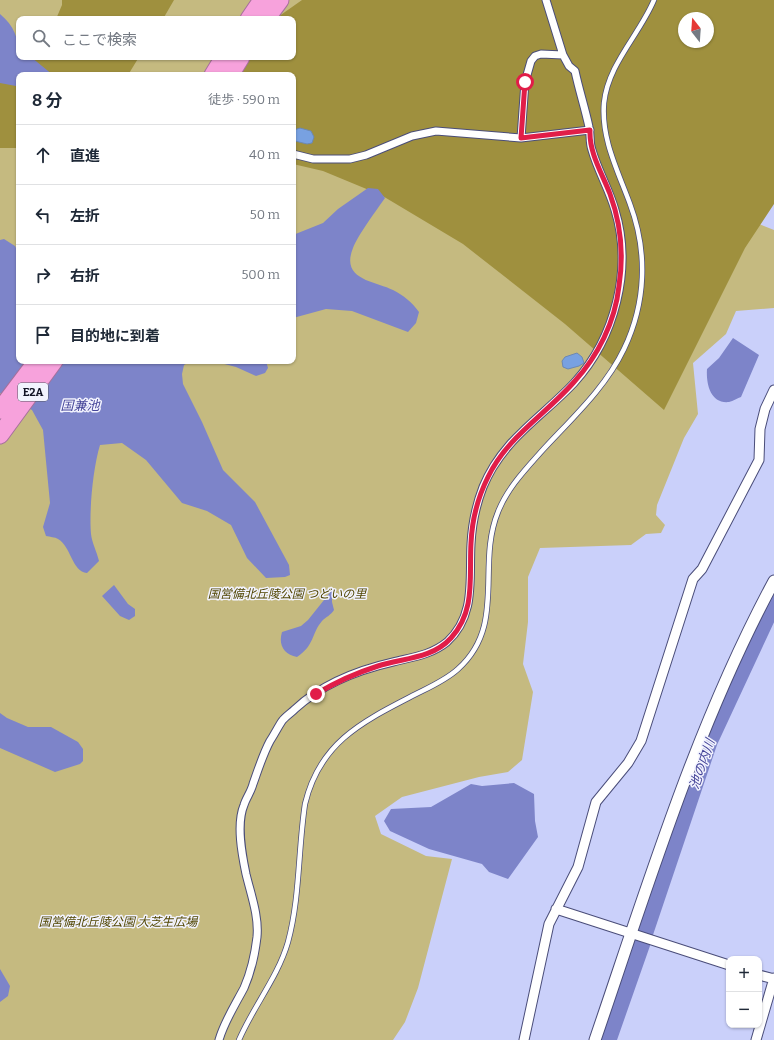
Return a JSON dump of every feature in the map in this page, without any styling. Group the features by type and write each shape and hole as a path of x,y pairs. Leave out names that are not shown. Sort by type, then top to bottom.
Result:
{"highway":[{"path":"252,16 262,0"},
{"path":"268,16 280,0"},
{"path":"215,72 222,60"},
{"path":"232,72 240,60"},
{"name":"E2A","path":"3,423 35,364"},
{"name":"E2A","path":"3,423 52,364"}],"street":[{"path":"219,1040 245,985 254,955 257,935 256,916 241,842 242,817 243,806 249,797 259,765 270,741 279,729 282,721 299,705 333,684 351,674 380,665 427,654 450,640 462,625 469,605 472,527 477,504 488,477 494,466 518,434 574,383 588,366 604,338 617,303 621,271 621,238 615,209 592,150 590,130 575,71 569,66 563,55 546,0"},
{"path":"521,138 525,82 531,61 535,56 541,54 563,55"},
{"path":"296,155 313,159 350,159 380,150 412,136 436,131 521,138 590,130"},
{"path":"524,1040 549,924 578,866 596,802 628,763 641,741 693,579 702,569 759,460 760,429 765,409 774,390"},
{"path":"595,1040 690,766 735,659 774,581"},
{"path":"556,910 726,965"},
{"path":"756,1040 774,979 762,976"}],"lane":[{"path":"239,1040 280,963 287,943 294,914 305,804 316,772 333,748 349,732 371,716 440,682 455,672 470,658 482,637 487,617 489,550 493,528 499,510 514,484 589,400 611,371 624,349 635,320 641,293 644,262 640,237 608,145 604,123 604,102 608,85 614,70 649,12 654,0"}],"green space":[{"name":"国営備北丘陵公園 つどいの里","path":"0,0 774,0 697,200 774,230 774,308 736,311 726,334 693,363 698,414 684,438 657,505 656,515 665,525 661,533 646,534 631,545 540,548 528,577 528,622 523,664 533,692 522,760 508,772 479,777 402,797 375,816 381,834 426,856 452,859 418,988 405,1022 393,1040 0,1040"}],"shaded area":[{"path":"62,0 174,0 165,16 57,16 62,5"},
{"path":"302,0 774,0 774,204 745,248 664,410 565,324 463,244 381,195 323,171 296,165 296,72 241,72 248,60 296,60 296,16 279,16"},
{"path":"16,60 137,60 130,72 16,72 16,148 0,148 0,70"}],"water":[{"path":"0,14 9,23 16,36 16,60 35,60 49,72 16,72 16,86 0,83"},
{"path":"368,188 378,189 385,198 355,243 350,259 351,267 361,278 393,290 413,305 419,312 416,323 408,332 352,311 326,309 296,317 296,234 323,223 338,209"},
{"name":"国兼池","path":"4,239 16,248 16,364 186,364 184,365 182,374 183,384 202,422 223,470 255,502 289,565 290,575 285,577 266,578 247,558 231,525 207,511 182,503 146,460 122,443 100,445 95,465 92,489 91,524 92,537 99,561 87,573 82,572 75,564 62,542 57,538 46,536 43,527 50,503 43,430 32,410 0,393 0,240"},
{"path":"733,338 759,355 741,397 729,402 723,402 717,400 710,392 707,380 707,369 719,358"},
{"path":"224,364 267,364 268,368 265,373 256,376 236,367"},
{"path":"114,585 128,604 135,609 135,616 129,620 120,616 102,596"},
{"path":"332,590 334,610 322,621 307,648 297,657 285,652 281,641 282,632 301,626 308,620"},
{"path":"0,713 7,718 28,727 51,727 78,742 83,749 83,761 80,764 55,772 0,748"},
{"path":"514,783 534,794 535,821 538,837 508,879 489,872 482,864 429,849 390,831 384,821 391,809 431,807 471,784 482,786"},
{"path":"0,969 10,986 8,996 0,1002"}],"building":[{"path":"300,128 311,131 314,137 312,143 307,144 296,141 296,129"},
{"path":"577,353 582,357 584,363 568,369 563,367 562,361 565,357"}],"waterway":[{"name":"池の内川","path":"645,932 709,742 774,602"},
{"name":"池の内川","path":"608,1040 642,943"}],"route":[{"path":"316,694 351,674 380,665 427,654 450,640 462,625 469,605 472,527 482,489 494,466 518,434 574,383 588,366 603,340 617,303 622,255 619,223 610,195 592,150 589,139 590,130 521,138 525,82"}],"park label":[{"name":"国営備北丘陵公園 大芝生広場","path":"118,922"}]}
